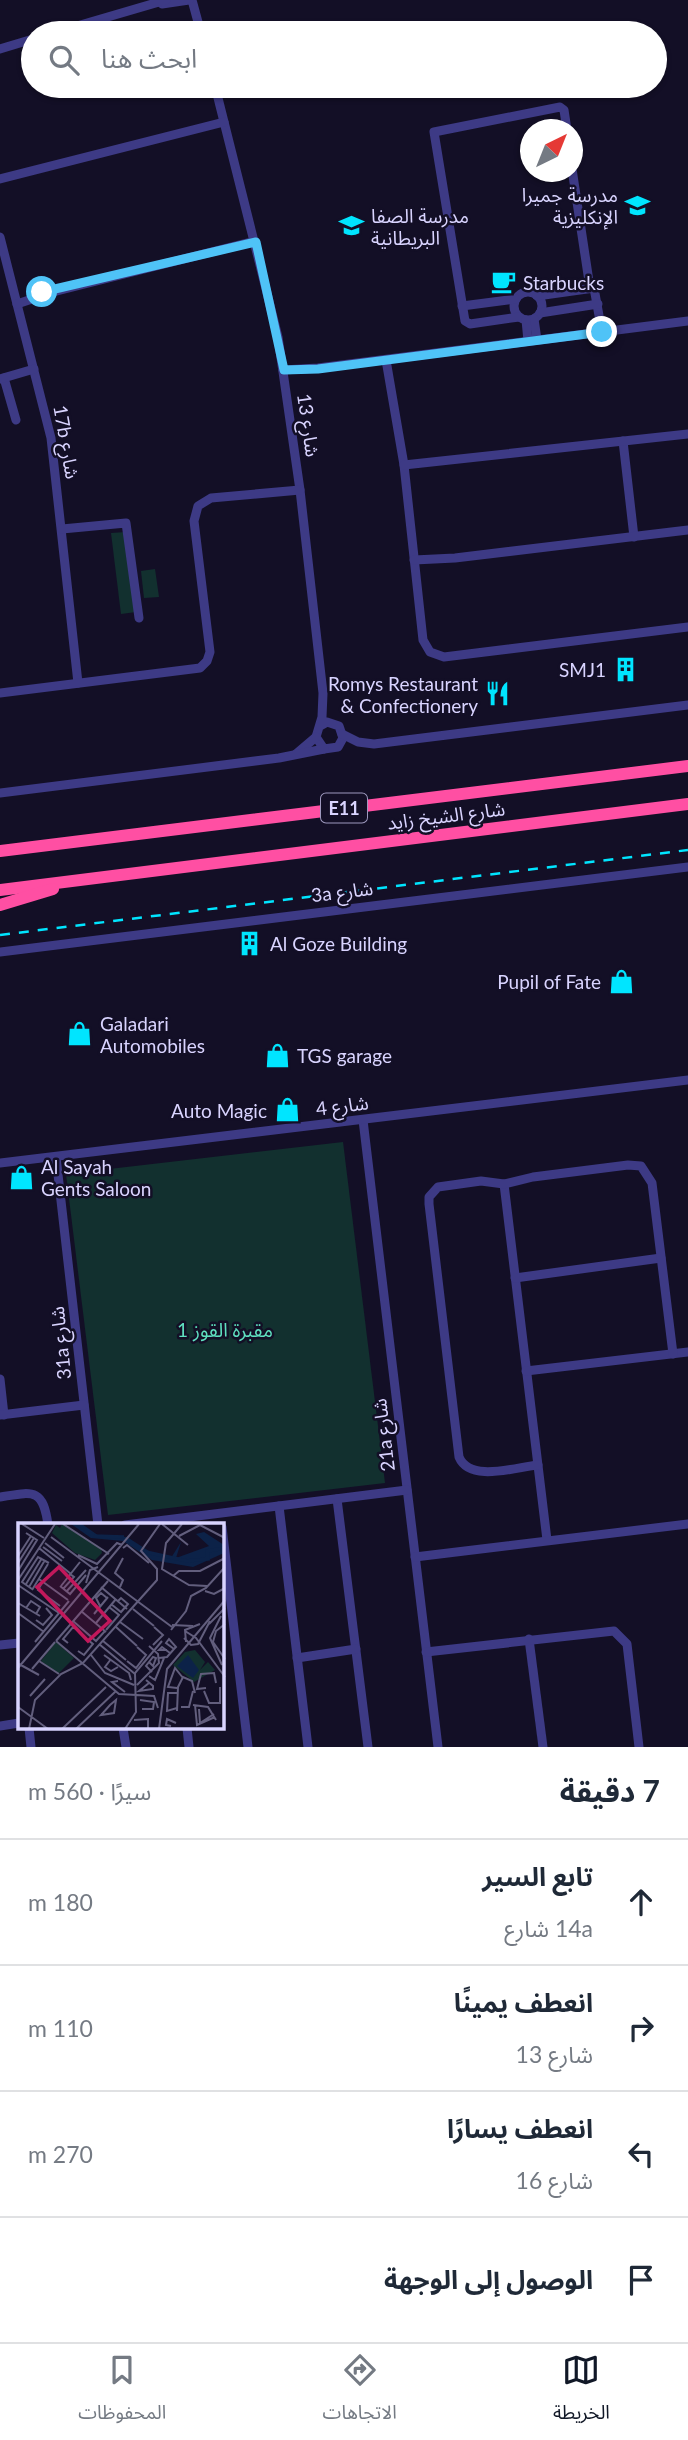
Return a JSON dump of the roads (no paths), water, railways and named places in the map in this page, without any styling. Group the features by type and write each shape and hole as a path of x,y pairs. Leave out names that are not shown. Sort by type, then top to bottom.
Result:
{"highway":[{"path":"644,771 688,758"},
{"name":"شارع الشيخ زايد","path":"0,851 688,766"},
{"name":"شارع الشيخ زايد","path":"0,890 688,804"},
{"path":"650,809 688,812"},
{"path":"0,905 68,882"}],"street":[{"path":"95,21 161,2 190,0 197,21"},
{"path":"0,48 21,42"},
{"name":"شارع 13","path":"218,98 255,238 284,374 300,487 323,692 320,726"},
{"path":"565,119 564,110 560,107 435,130 464,319 468,324 529,317 598,304"},
{"path":"0,179 224,122"},
{"path":"574,182 590,288"},
{"name":"17b شارع","path":"0,236 51,438 81,683"},
{"path":"16,301 255,238"},
{"path":"462,306 516,299 525,292 537,296 590,288 595,289 602,332"},
{"path":"529,317 542,305 537,296"},
{"path":"516,299 514,306 529,317 532,341"},
{"path":"284,374 688,321"},
{"path":"390,359 426,646 434,654 444,657 688,627"},
{"path":"16,420 2,379 34,369"},
{"path":"404,469 688,434"},
{"path":"623,442 634,537"},
{"path":"0,693 195,669 204,665 210,652 195,510 205,499 300,487"},
{"path":"62,529 126,523 139,618"},
{"path":"414,564 688,530"},
{"name":"شارع 13","path":"323,692 335,724"},
{"path":"295,755 316,737 320,726 327,722 335,724 342,734 358,742 374,744 688,705"},
{"path":"0,793 295,755 338,747 342,734"},
{"path":"316,737 324,749"},
{"path":"684,868 688,874"},
{"name":"3a شارع","path":"0,952 684,868"},
{"name":"شارع 4","path":"0,1163 688,1080"},
{"name":"21a شارع","path":"363,1120 438,1747"},
{"name":"31a شارع","path":"56,1157 98,1523"},
{"path":"538,1465 477,1472 465,1467 459,1457 429,1197 438,1187 481,1181 504,1184 533,1177 634,1164 646,1170 652,1182 673,1354"},
{"path":"504,1184 547,1541"},
{"path":"515,1278 661,1258"},
{"path":"527,1371 688,1352"},
{"path":"0,1379 2,1415 84,1405"},
{"path":"162,1523 407,1490"},
{"path":"0,1497 34,1494 42,1499 46,1507 48,1523"},
{"path":"337,1499 368,1747"},
{"path":"279,1506 308,1747"},
{"path":"221,1513 222,1523"},
{"path":"415,1557 688,1524"},
{"path":"224,1543 248,1747"},
{"path":"426,1652 609,1630 624,1638 628,1650 639,1747"},
{"path":"529,1639 542,1747"},
{"path":"0,1645 18,1643"},
{"path":"297,1658 356,1649"},
{"path":"0,1726 18,1723"}],"railway":[{"path":"0,935 688,850"}],"place":[{"name":"مدرسة جميرا الإنكليزية","path":"638,205"},
{"name":"مدرسة الصفا البريطانية","path":"351,226"},
{"name":"Starbucks","path":"503,282"},
{"name":"SMJ1","path":"626,669"},
{"name":"Romys Restaurant & Confectionery","path":"498,694"},
{"name":"Al Goze Building","path":"250,943"},
{"name":"Pupil of Fate","path":"621,981"},
{"name":"Galadari Automobiles","path":"80,1034"},
{"name":"TGS garage","path":"277,1055"},
{"name":"Auto Magic","path":"287,1110"},
{"name":"Al Sayah Gents Saloon","path":"21,1177"}],"park label":[{"name":"مقبرة القوز 1","path":"225,1329"}]}
